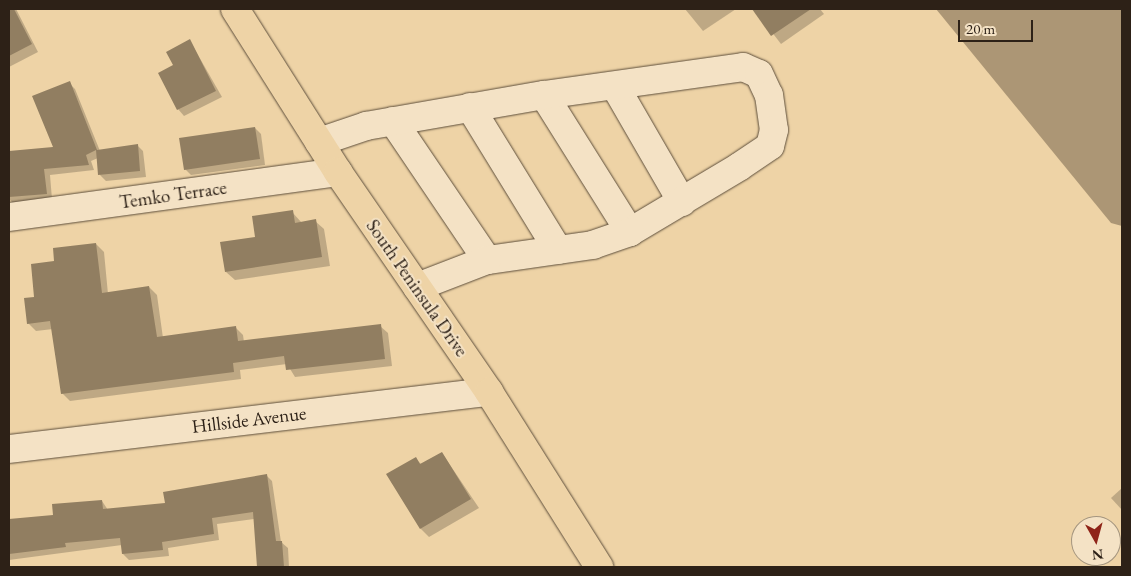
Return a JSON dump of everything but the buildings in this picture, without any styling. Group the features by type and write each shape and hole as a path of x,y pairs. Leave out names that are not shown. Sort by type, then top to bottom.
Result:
{"main road":[{"name":"South Peninsula Drive","path":"235,9 338,172 489,392 599,567"}],"street":[{"path":"319,142 366,126 544,95 743,67 759,74 770,95 774,130 770,146 682,202 630,232 593,245 487,260 417,287"},
{"path":"615,86 682,202"},
{"path":"544,95 630,232"},
{"path":"470,107 558,250"},
{"path":"393,121 487,260"},
{"name":"Temko Terrace","path":"9,217 338,172"},
{"name":"Hillside Avenue","path":"9,449 489,392"}],"shaded area":[{"path":"936,9 1122,9 1122,226 1111,223"}]}
